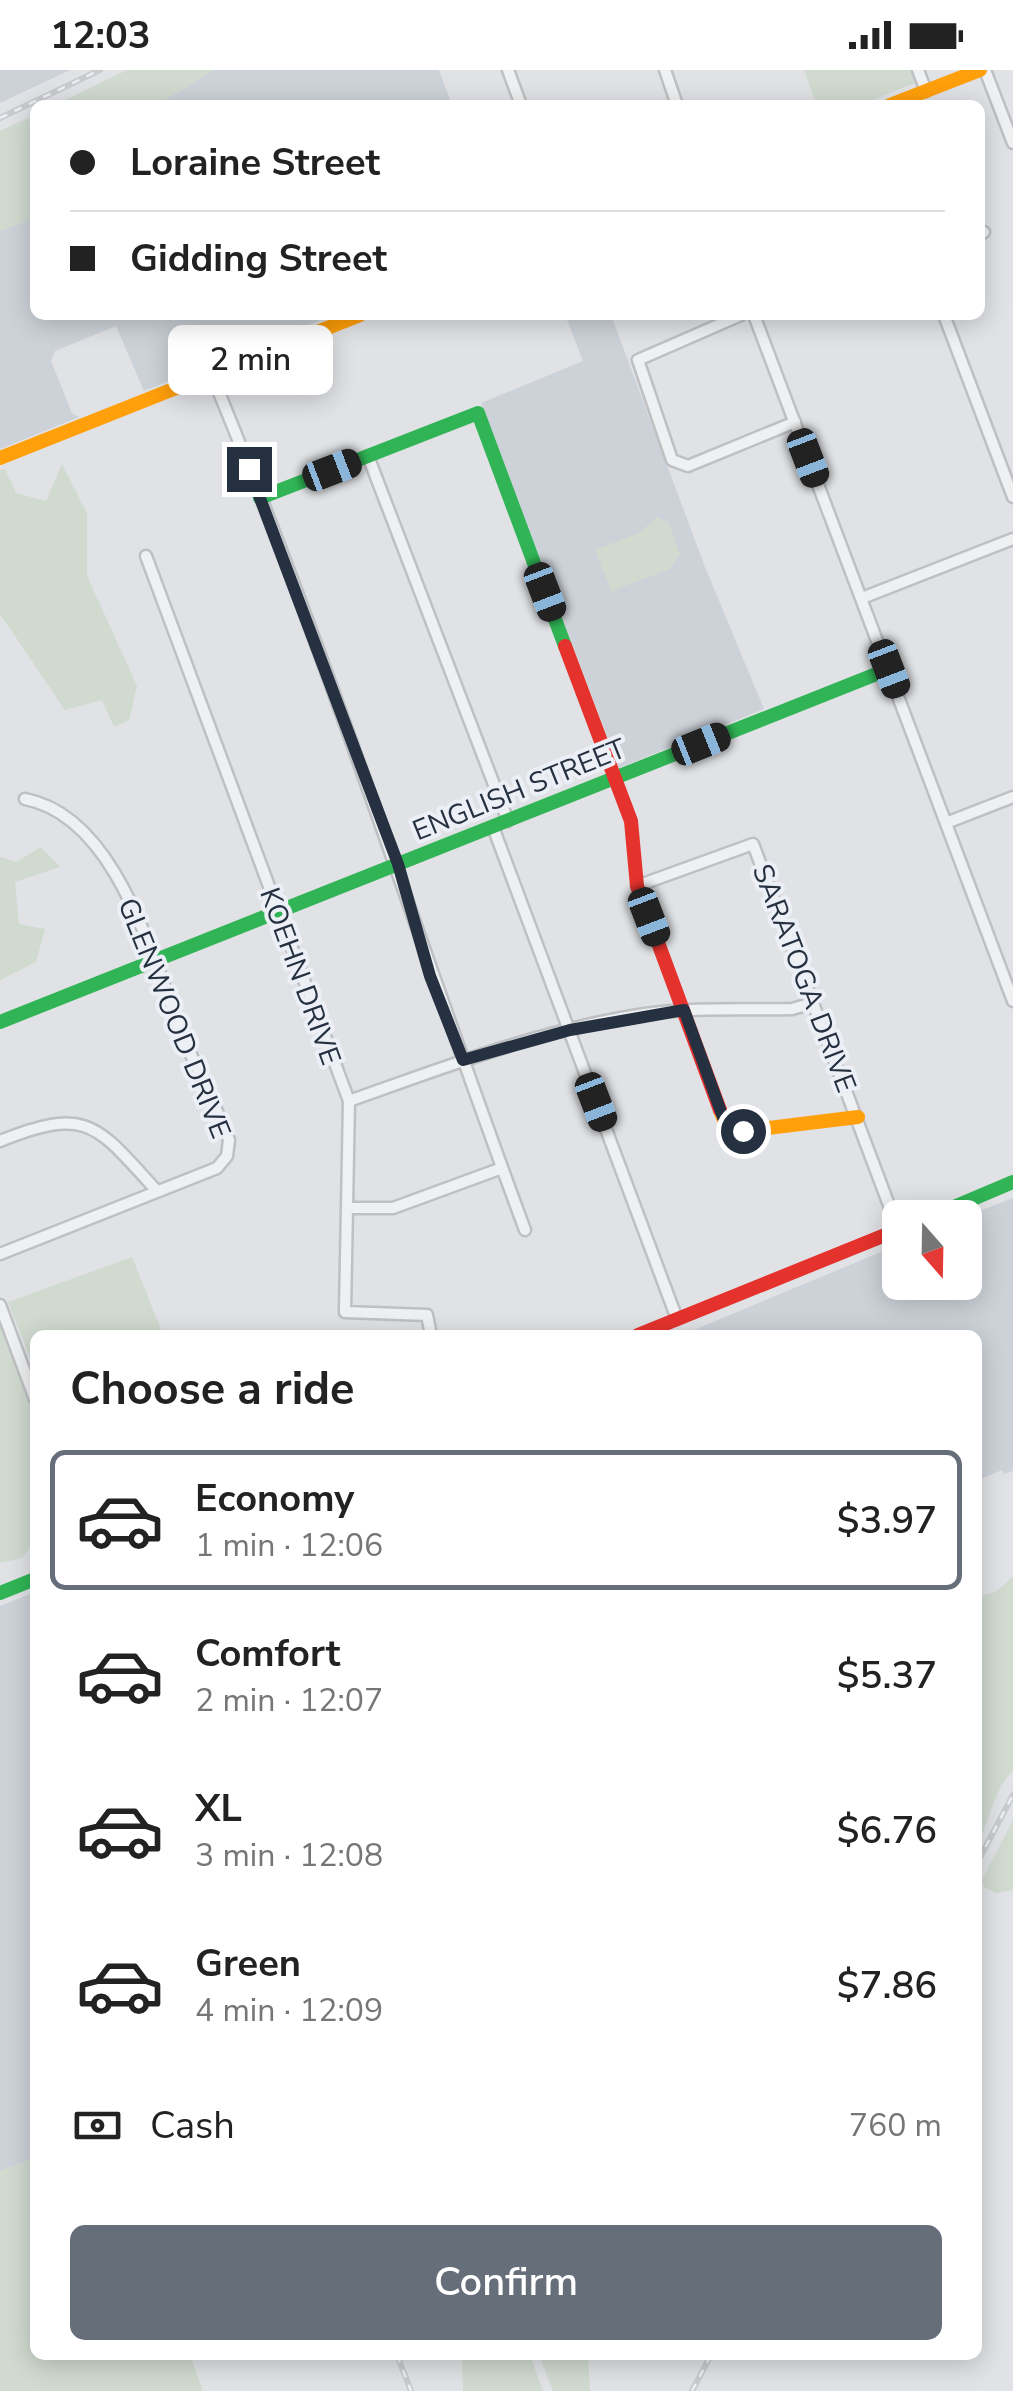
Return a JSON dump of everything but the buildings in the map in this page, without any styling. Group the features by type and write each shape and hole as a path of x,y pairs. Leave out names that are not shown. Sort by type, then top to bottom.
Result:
{"street":[{"path":"508,70 519,100"},
{"path":"665,70 676,100"},
{"path":"918,70 926,91"},
{"path":"903,100 982,70 1013,143"},
{"path":"0,458 347,320"},
{"path":"729,320 638,360 672,460 688,466 795,422"},
{"path":"756,320 1013,1001"},
{"path":"946,320 1013,497"},
{"path":"211,373 398,864 430,976 525,1230"},
{"path":"260,498 478,413 631,821 637,886 724,1120 732,1128 843,1123 858,1118"},
{"path":"368,456 501,824 570,1030 678,1319"},
{"path":"862,598 1013,539"},
{"name":"KOEHN DRIVE","path":"146,556 349,1102 350,1208 345,1312 427,1314 431,1330"},
{"name":"ENGLISH STREET","path":"0,1022 889,669"},
{"path":"946,823 1013,797"},
{"name":"GLENWOOD DRIVE","path":"0,1254 217,1168 227,1156 230,1140 130,901 96,846 46,803 25,799"},
{"name":"SARATOGA DRIVE","path":"637,886 754,844 888,1200"},
{"path":"349,1102 463,1060 570,1030 684,1010 792,1009 813,1002"},
{"path":"0,1140 68,1120 96,1129 158,1190"},
{"path":"350,1208 393,1208 502,1168"},
{"path":"970,1200 1013,1182"},
{"path":"650,1330 882,1236"},
{"path":"0,1305 30,1386"},
{"path":"0,1594 30,1581"}],"shaded area":[{"path":"0,70 70,70 0,103"},
{"path":"127,70 214,70 164,100 65,100"},
{"path":"214,70 439,70 450,100 164,100"},
{"path":"804,70 911,70 915,83 872,100 815,100"},
{"path":"30,117 30,219 0,231 0,131"},
{"path":"30,219 30,320 322,320 144,391 116,326 55,351 51,361 72,413 79,417 0,449 0,231"},
{"path":"567,320 613,320 705,567 764,709 619,768 481,403 583,361"},
{"path":"62,464 87,513 87,576 137,686 129,720 114,727 102,700 65,710 0,614 0,471 5,469 16,493 46,501"},
{"path":"657,517 669,523 680,554 670,569 611,591 595,550 639,533"},
{"path":"41,847 60,867 15,882 19,924 45,929 36,962 0,980 0,857 16,862"},
{"path":"1013,1198 1013,1471 1004,1474 1002,1470 982,1478 982,1330 694,1330 882,1252 882,1300 982,1300 982,1210"},
{"path":"132,1257 161,1330 30,1330 30,1357 8,1302"},
{"path":"0,1325 30,1402 30,1547 22,1558 0,1563"},
{"path":"1013,1577 1013,1770 996,1796 982,1833 982,1596 997,1591"},
{"path":"30,1594 30,2160 0,2171 0,1606"},
{"path":"1013,1820 1013,1890 996,1893 984,1887 982,1880"},
{"path":"30,2160 30,2360 192,2360 203,2391 0,2391 0,2171"},
{"path":"462,2360 532,2360 543,2391 463,2391"},
{"path":"541,2360 588,2360 590,2391 553,2391"}],"railway":[{"path":"38,100 100,70"},
{"path":"0,118 30,104"},
{"path":"982,1853 1013,1795"},
{"path":"399,2360 411,2391"},
{"path":"692,2391 708,2360"}],"traffic: fast":[{"path":"260,498 478,413 565,646"},
{"path":"0,1022 889,669"},
{"path":"970,1200 1013,1182"},
{"path":"0,1593 30,1581"}],"traffic: slow":[{"path":"903,100 980,70"},
{"path":"0,458 347,320"},
{"path":"720,1110 724,1120 743,1131 858,1117"}],"traffic: jam":[{"path":"565,646 631,821 637,886 720,1110"},
{"path":"650,1330 882,1236"}],"route":[{"path":"249,469 398,864 430,976 463,1060 570,1030 684,1010 724,1120 743,1131"}]}
